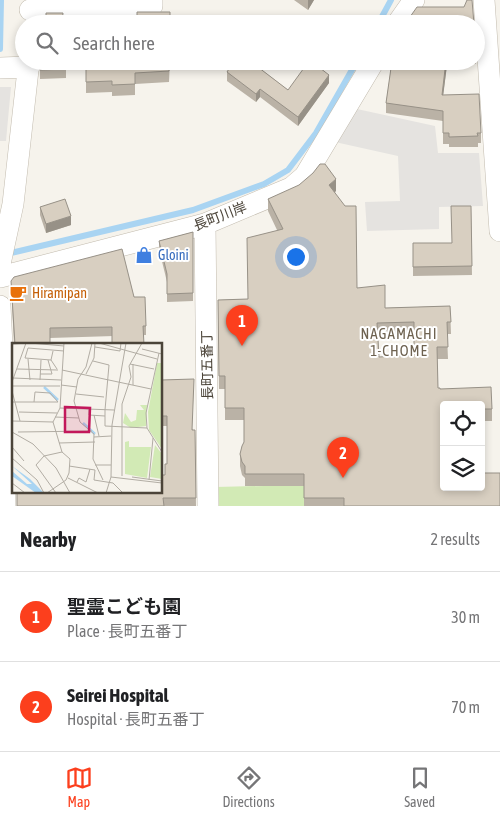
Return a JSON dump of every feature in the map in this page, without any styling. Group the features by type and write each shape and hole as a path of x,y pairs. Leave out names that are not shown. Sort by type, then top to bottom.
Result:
{"street":[{"path":"30,11 152,6 152,0"},
{"path":"403,15 414,0"},
{"path":"484,0 500,232"},
{"path":"0,68 15,66"},
{"path":"0,264 13,204 28,70"},
{"name":"長町川岸","path":"0,277 206,224 291,188 304,176 369,70"},
{"name":"長町五番丁","path":"206,224 208,506"},
{"path":"0,306 5,506"}],"green space":[{"path":"306,485 305,506 216,506 215,487"}],"shaded area":[{"path":"0,87 11,87 6,141 0,141"},
{"path":"357,109 435,126 438,153 479,153 483,206 439,207 439,229 367,231 365,202 400,201 398,156 335,142"}],"building":[{"path":"467,0 472,0 473,15 411,15 417,7 464,7"},
{"path":"137,12 170,12 170,15 137,15"},
{"path":"46,13 63,13 63,15 46,15"},
{"path":"86,70 169,70 135,73 135,84 112,85 112,81 86,82"},
{"path":"228,70 262,70 288,90 302,70 323,70 329,75 298,117 260,89 256,94 227,72"},
{"path":"391,70 445,70 442,95 479,94 481,133 477,133 478,136 449,137 449,133 443,133 443,111 386,103"},
{"path":"320,164 325,164 336,179 329,185 345,206 356,206 357,288 385,285 385,308 450,306 451,322 447,322 448,347 437,347 438,388 491,387 492,409 485,409 485,401 440,401 440,491 485,491 485,473 500,473 500,506 344,506 344,498 304,498 304,474 245,474 245,466 240,454 244,442 244,408 225,408 225,376 219,376 218,300 248,299 247,238 283,229 268,199 299,185","holes":["414,322 414,355 379,357 377,323"]},
{"path":"65,199 71,216 46,224 40,207"},
{"path":"451,206 471,206 472,266 413,267 413,243 452,243"},
{"path":"193,232 193,293 167,294 167,274 159,241"},
{"path":"122,249 134,297 145,297 146,326 143,326 144,343 112,343 112,327 50,328 50,343 15,343 11,281 14,277"},
{"path":"194,379 192,430 195,430 196,498 163,498 164,506 17,506 17,493 162,493 162,475 165,475 165,464 167,464 167,416 162,416 162,380"}],"waterway":[{"path":"0,49 1,0"},
{"path":"383,15 391,0"},
{"path":"11,253 193,210 264,184 288,170 316,133 352,70"}],"place":[{"name":"Gloini","path":"144,255"},
{"name":"Hiramipan","path":"18,293"},
{"name":"聖霊こども園","path":"242,346"},
{"name":"Seirei Hospital","path":"343,478"}],"district":[{"name":"NAGAMACHI 1-CHOME","path":"399,342"}]}
